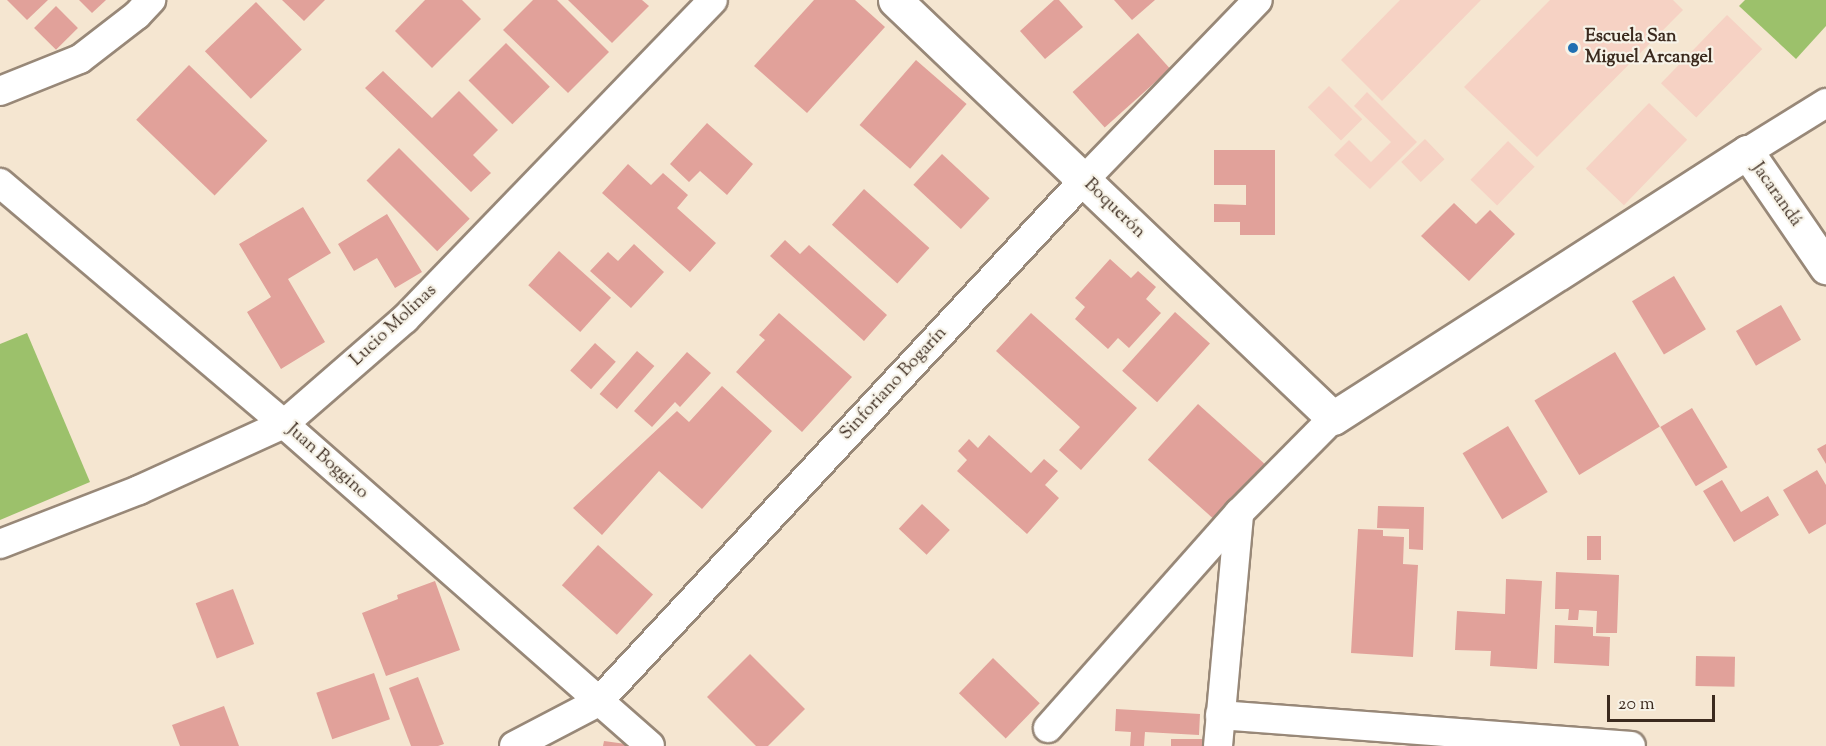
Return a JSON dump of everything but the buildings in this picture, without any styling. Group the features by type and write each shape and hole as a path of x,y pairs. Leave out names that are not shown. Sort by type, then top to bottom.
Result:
{"street":[{"path":"0,91 81,59 137,15 150,0"},
{"name":"Lucio Molinas","path":"0,544 139,490 284,424 413,311 713,0"},
{"name":"Boquerón","path":"895,0 1333,417"},
{"name":"Sinforiano Bogarín","path":"514,746 598,702 1084,180 1258,0"},
{"path":"1048,728 1239,513 1333,417 1826,103"},
{"name":"Jacarandá","path":"1747,152 1826,267"},
{"name":"Juan Boggino","path":"0,183 284,424 650,746"},
{"path":"1218,746 1239,513"},
{"path":"1220,715 1631,746"}],"shaded area":[{"path":"1400,0 1481,0 1382,101 1341,60"},
{"name":"Escuela San Miguel Arcangel","path":"1550,0 1673,0 1683,10 1537,157 1464,87"},
{"name":"Escuela San Miguel Arcangel","path":"1727,15 1762,49 1696,117 1661,83"},
{"path":"1329,86 1362,119 1341,140 1308,107"},
{"path":"1367,92 1417,142 1370,189 1334,155 1349,140 1371,162 1391,142 1354,106"},
{"name":"Escuela San Miguel Arcangel","path":"1649,103 1687,140 1624,205 1586,168"},
{"path":"1425,139 1444,159 1421,182 1401,162"},
{"path":"1508,141 1535,167 1497,206 1470,180"}],"green space":[{"path":"1745,0 1826,0 1826,26 1796,59 1739,6"},
{"path":"27,333 90,482 0,520 0,344"}],"place":[{"name":"Escuela San Miguel Arcangel","path":"1573,48"}]}
